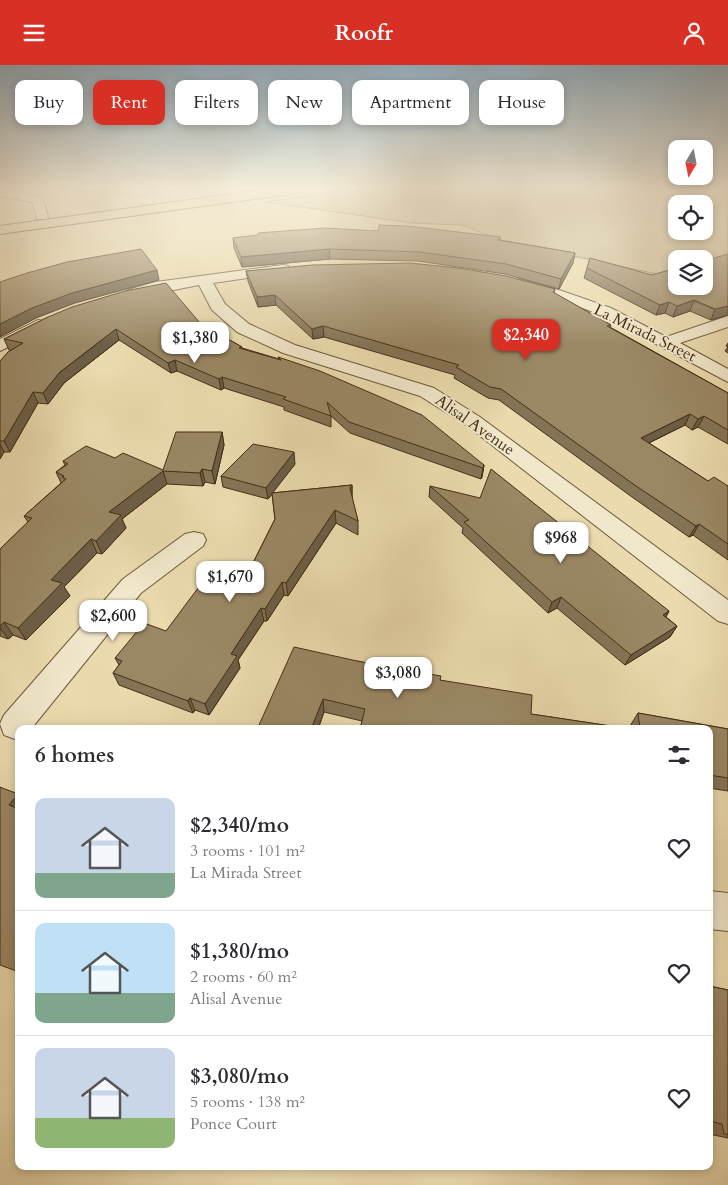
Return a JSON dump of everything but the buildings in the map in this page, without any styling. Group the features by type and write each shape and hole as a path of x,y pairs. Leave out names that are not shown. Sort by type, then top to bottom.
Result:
{"street":[{"path":"116,297 156,287 294,268"},
{"name":"Alisal Avenue","path":"204,280 218,307 243,328 289,349 378,375 427,392 473,421 728,614"},
{"name":"La Mirada Street","path":"506,281 557,294 605,311 667,342 728,376"},
{"path":"0,346 55,317"},
{"path":"667,342 728,321"},
{"path":"14,724 132,586 194,540"},
{"path":"713,910 728,912"}],"shaded area":[{"path":"504,241 728,241 728,257 713,261 713,250 668,250 668,273 662,275"}]}
